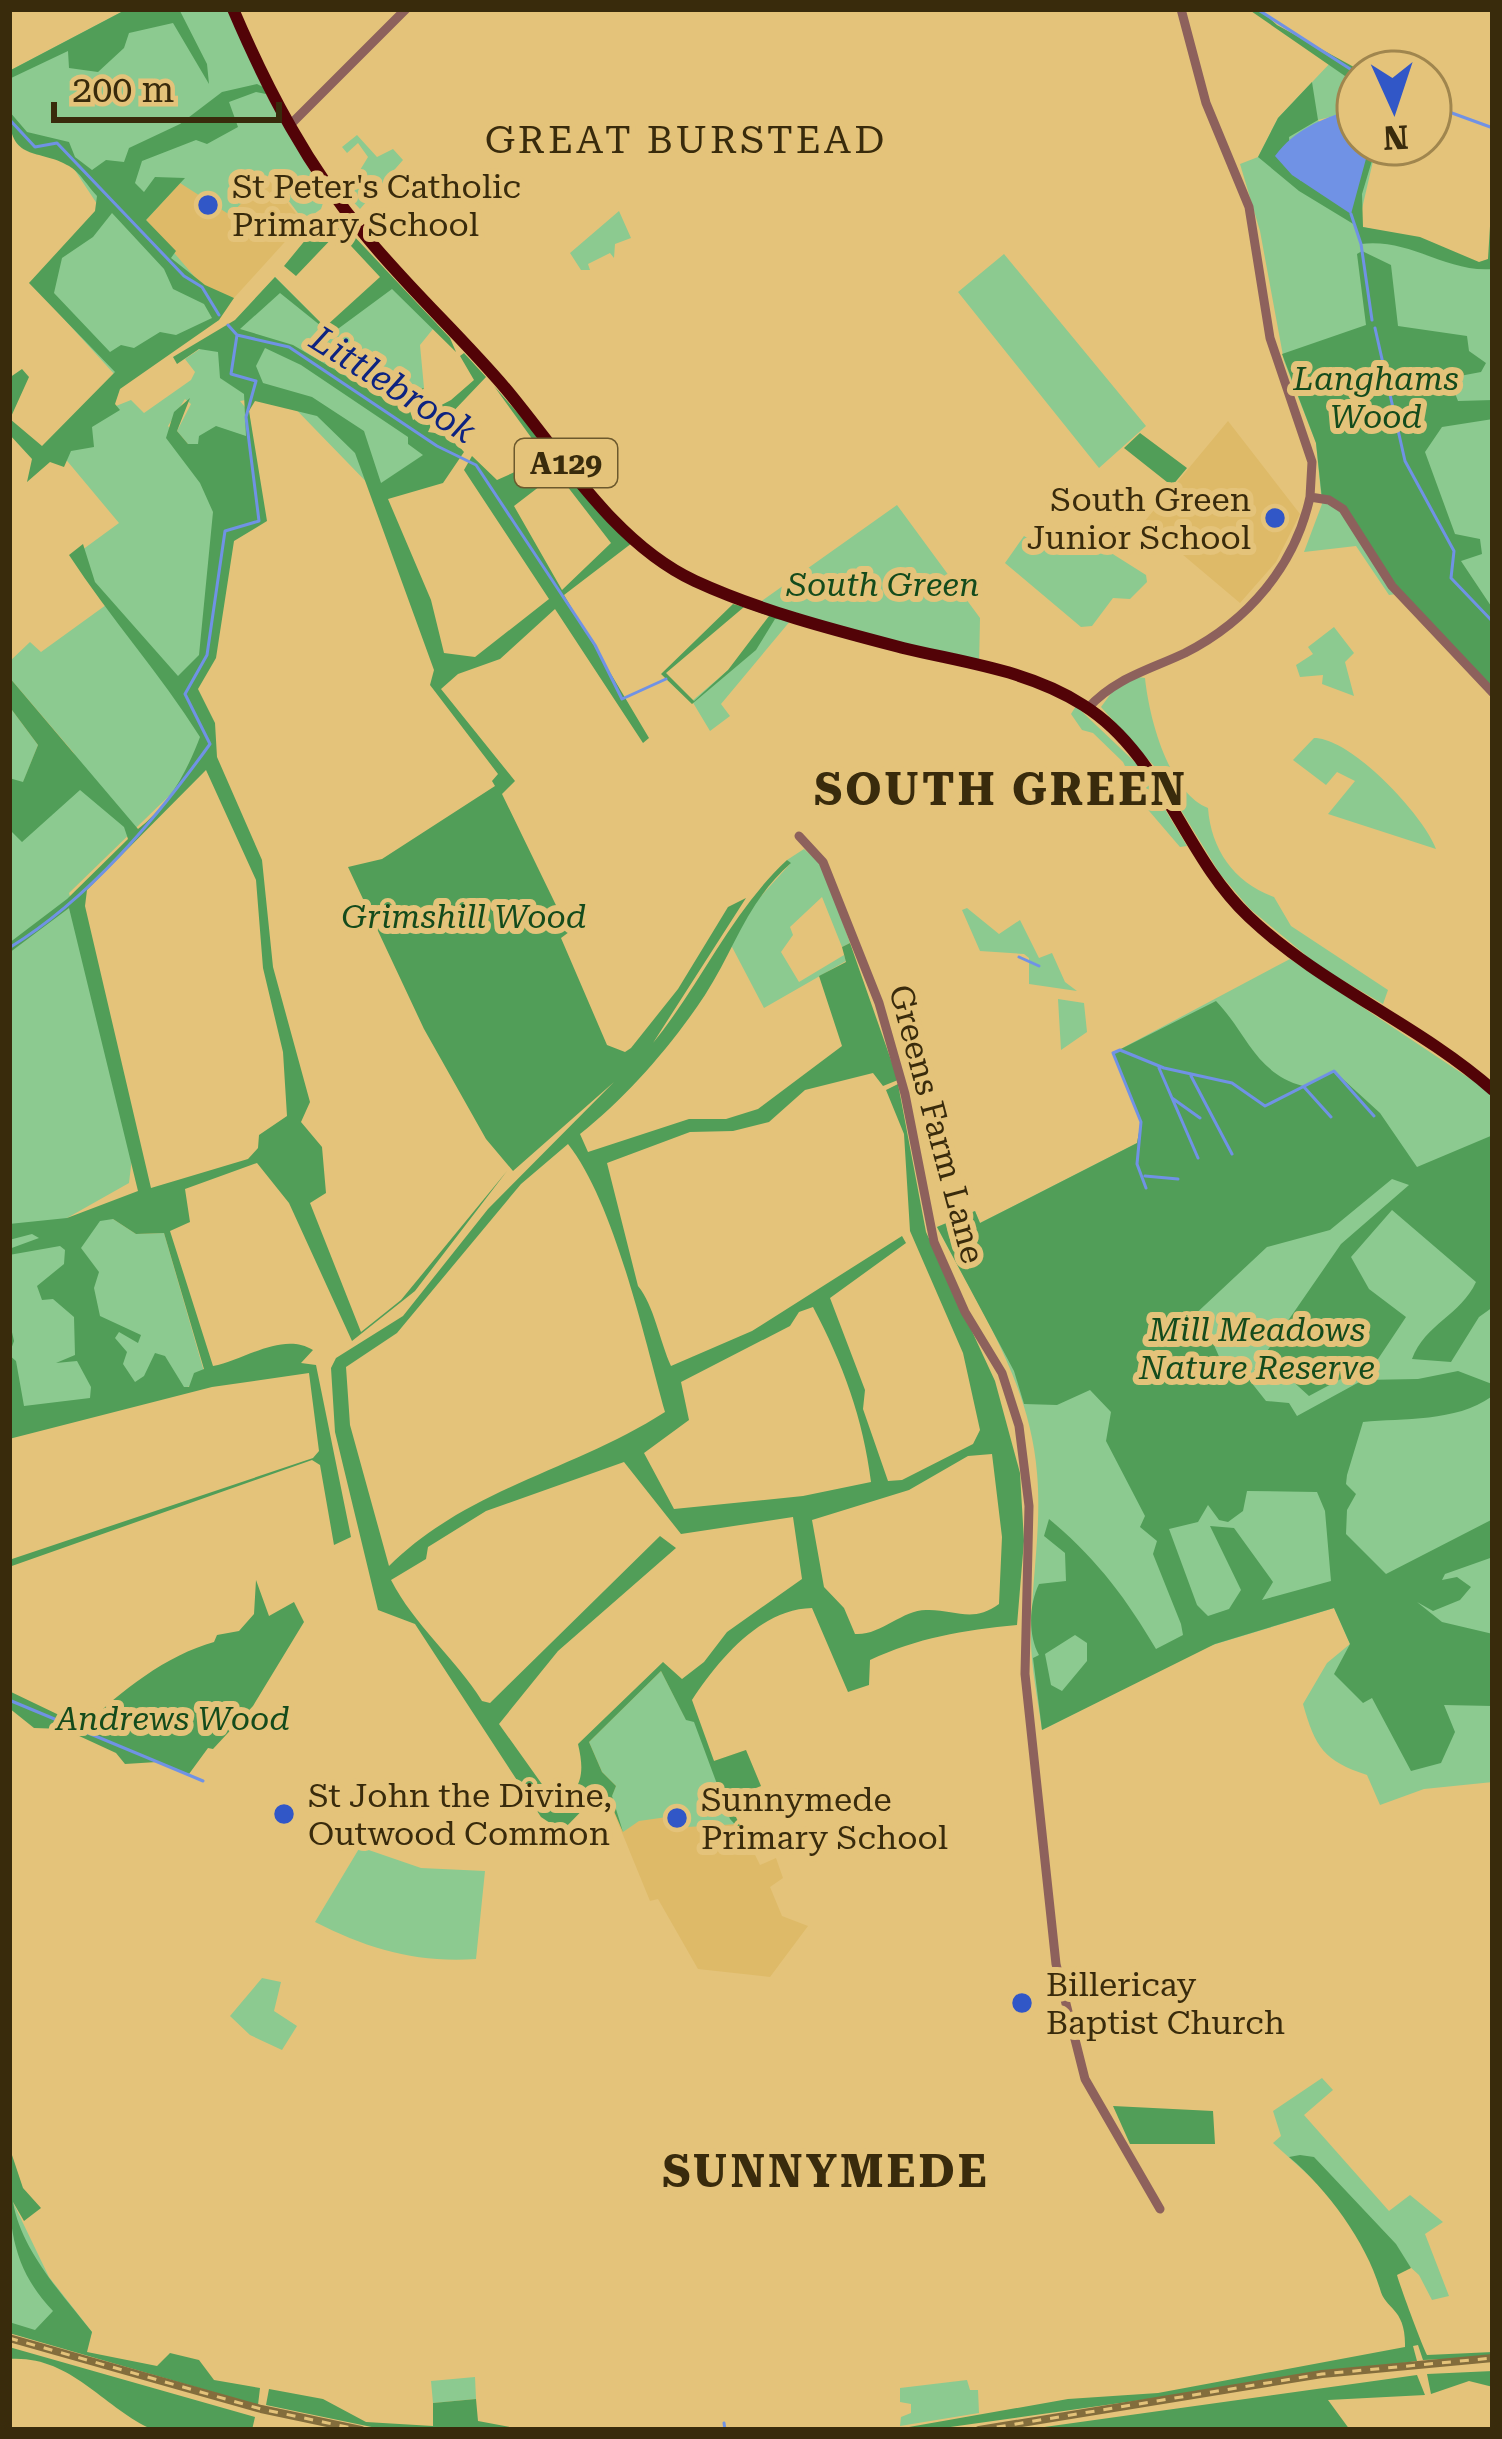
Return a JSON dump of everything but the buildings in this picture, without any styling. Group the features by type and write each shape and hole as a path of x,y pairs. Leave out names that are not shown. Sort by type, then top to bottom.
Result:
{"main road":[{"name":"A129","path":"233,9 289,126 366,238 484,363 600,503 661,561 712,588 853,634 1021,675 1088,708 1143,760 1209,870 1249,917 1301,961 1493,1090"}],"street":[{"path":"289,126 406,9"},
{"path":"1088,708 1113,684 1187,651 1248,610 1294,547 1310,497 1312,462 1270,338 1249,207 1206,103 1181,9"},
{"path":"1310,497 1329,500 1342,509 1392,586 1493,693"},
{"name":"Greens Farm Lane","path":"799,836 823,862 879,1003 905,1094 934,1241 965,1312 1002,1373 1019,1426 1029,1492 1025,1674 1053,1939 1085,2079 1160,2209"}],"shaded area":[{"name":"St Peter's Catholic Primary School","path":"211,109 303,222 223,310 141,221"},
{"path":"1228,421 1300,514 1276,562 1240,603 1144,522"},
{"name":"Sunnymede Primary School","path":"686,1702 714,1761 746,1750 761,1786 728,1800 760,1865 776,1858 783,1878 770,1887 782,1916 808,1926 770,1977 698,1969 658,1899 650,1901 585,1742"}],"green space":[{"path":"127,9 229,9 266,94 325,197 321,209 304,221 269,175 230,215 180,183 146,220 223,310 219,320 116,376 34,286 101,210 57,143 35,147 9,119 9,71"},
{"path":"127,9 179,9 207,64 209,84 173,23 129,33 124,48 98,72 69,68 68,51 9,79 9,71"},
{"path":"1248,9 1259,9 1277,25 1334,56 1334,68"},
{"path":"1334,61 1334,116 1318,120 1334,140 1334,168 1357,168 1361,173 1363,168 1371,168 1358,226 1431,242 1476,267 1493,266 1493,609 1469,584 1389,595 1356,546 1304,552 1322,504 1316,443 1284,361 1260,231 1240,164 1258,157 1278,118"},
{"path":"1312,82 1318,120 1289,137 1291,169 1301,181 1370,168 1362,194 1363,227 1420,237 1479,262 1488,259 1493,177 1493,269 1460,266 1396,246 1361,244 1355,225 1299,191 1258,157 1278,118"},
{"path":"257,84 267,89 266,94 256,92 229,102 238,127 207,144 196,140 142,161 135,183 144,192 155,177 185,178 146,220 176,251 171,258 205,285 234,298 219,320 120,389 115,404 120,410 92,427 94,447 71,451 64,467 50,462 27,482 32,459 9,434 9,378 22,369 29,377 10,419 42,446 115,372 29,283 95,211 97,196 73,168 20,147 10,128 9,111 27,132 69,142 75,157 92,170 106,160 124,162 129,148 180,124 222,92","holes":["112,213 164,269 173,289 204,304 212,318 176,335 160,332 134,348 121,345 110,352 54,293 62,258 93,237"]},
{"path":"357,135 377,157 393,149 403,160 360,209 345,193 356,185 354,180 368,157 358,143 347,153 342,147"},
{"path":"619,211 631,238 615,244 614,258 610,253 588,264 590,270 581,270 570,253"},
{"name":"Grimshill Wood","path":"335,216 450,338 456,352 392,289 331,334 280,293 240,329 293,345 383,398 424,388 409,408 413,420 451,400 474,380 460,356 464,353 486,377 446,419 432,423 428,432 449,435 464,452 443,483 388,499 431,600 444,653 475,657 549,599 464,470 472,456 497,480 546,458 494,386 632,543 564,595 649,738 643,743 555,609 500,659 458,674 441,689 515,781 502,794 569,932 561,938 607,1045 625,1052 631,1048 678,989 728,907 746,898 653,1043 749,902 787,860 791,863 752,910 716,977 678,1033 632,1087 580,1134 588,1152 689,1119 726,1119 758,1109 842,1046 819,976 846,962 842,947 850,943 898,1080 883,1086 873,1073 805,1090 769,1122 733,1131 690,1132 607,1163 638,1286 671,1366 752,1331 902,1236 906,1243 830,1298 865,1390 863,1409 888,1481 902,1480 973,1444 980,1430 963,1353 910,1231 904,1134 886,1090 898,1084 926,1232 995,1381 1020,1473 1024,1541 1017,1625 941,1636 888,1652 870,1660 869,1685 848,1692 812,1608 776,1617 728,1653 692,1700 714,1761 746,1750 761,1786 728,1799 743,1833 730,1819 694,1722 686,1720 661,1671 589,1742 602,1772 616,1786 612,1796 623,1832 604,1788 562,1831 541,1817 415,1624 378,1610 335,1432 331,1368 336,1358 403,1316 488,1209 614,1082 513,1171 486,1139 424,1029 348,867 382,859 495,786 492,781 498,774 430,685 434,670 355,453 317,416 255,401 249,411 267,521 234,541 216,658 198,689 215,723 217,757 262,860 273,967 310,1102 301,1122 322,1147 326,1193 310,1203 361,1332 401,1300 507,1171 415,1291 352,1341 289,1203 257,1163 185,1189 190,1222 170,1231 213,1366 276,1345 313,1350 301,1363 316,1365 351,1537 334,1545 320,1465 312,1460 9,1567 9,1560 313,1458 319,1451 309,1373 212,1387 9,1439 9,1355 16,1361 24,1406 90,1398 91,1387 77,1361 56,1363 75,1355 74,1317 53,1299 42,1300 37,1286 64,1264 65,1250 60,1246 9,1255 9,1249 39,1238 32,1234 9,1240 9,1224 67,1218 138,1191 69,908 9,953 9,943 67,899 128,839 124,827 80,790 22,842 9,829 9,778 23,782 38,745 9,706 9,677 138,829 159,810 183,775 200,737 69,555 83,544 95,582 178,676 199,655 213,512 200,483 166,438 174,412 190,398 177,431 188,444 198,444 199,436 216,426 246,436 244,394 220,378 218,352 199,349 177,364 173,357 235,320 275,277 325,327 380,277 338,232 296,276 284,266 316,227","holes":["265,348 301,365 408,437 408,444 423,455 381,483 364,431 312,397 263,383 256,366","557,473 611,543 562,590 514,506","206,770 256,880 263,968 283,1052 287,1116 259,1135 258,1148 248,1159 151,1188 85,906 87,890","568,1144 585,1169 613,1235 665,1412 595,1450 487,1498 420,1539 389,1566 350,1425 346,1367 397,1333 521,1184","113,1219 136,1234 164,1233 204,1369 194,1373 189,1387 184,1387 165,1356 155,1353 144,1376 135,1382 123,1364 127,1352 115,1338 119,1332 138,1343 141,1335 100,1316 94,1288 99,1272 81,1248 100,1221","813,1307 850,1392 871,1482 803,1496 674,1509 644,1453 689,1420 681,1382 790,1326 799,1312","992,1454 1002,1537 999,1604 972,1614 917,1611 855,1634 844,1608 824,1587 812,1520 909,1490 968,1456","624,1462 681,1534 793,1517 802,1579 727,1632 704,1662 682,1679 663,1662 578,1744 580,1779 559,1808 499,1724 558,1651 676,1548 660,1536 490,1703 482,1701 391,1580 426,1559 428,1547 486,1511"]},
{"name":"Langhams Wood","path":"1362,251 1391,265 1398,326 1467,336 1469,351 1486,363 1481,372 1449,378 1458,401 1493,400 1493,419 1442,427 1425,452 1455,534 1480,539 1482,554 1461,561 1493,609 1493,690 1392,586 1343,509 1322,499 1316,443 1282,354 1366,325 1357,254"},
{"path":"1004,254 1146,426 1099,468 958,292"},
{"path":"390,276 437,324 420,345 424,388 409,409 415,431 445,450 380,496 281,394 240,401 249,412 264,520 230,536 188,699 209,757 69,893 134,1140 129,1183 67,1218 113,1219 136,1234 164,1233 207,1382 9,1432 9,824 86,778 73,752 9,677 9,662 30,642 41,652 106,605 78,553 119,523 63,456 101,412 131,400 144,413 191,380 195,372 185,359 224,333 275,277 329,331","holes":["185,399 191,404 177,431 188,444 198,444 215,427 222,497 168,426"]},
{"path":"1140,433 1187,468 1172,486 1124,448"},
{"name":"South Green","path":"897,505 980,618 979,666 759,603"},
{"path":"1024,536 1044,548 1108,551 1146,575 1147,582 1130,599 1113,598 1092,626 1081,627 1005,563"},
{"path":"733,604 744,607 791,620 775,619 756,650 692,704 661,674","holes":["744,607 769,616 728,670 694,701 666,673"]},
{"path":"777,616 791,620 721,704 730,716 710,731 692,701 740,660"},
{"path":"1334,627 1354,653 1345,662 1354,696 1322,684 1323,675 1300,677 1296,665 1313,654 1308,647"},
{"path":"1145,678 1163,752 1182,786 1208,808 1214,838 1228,863 1248,883 1274,897 1291,926 1388,990 1383,1004 1320,967 1250,909 1220,874 1154,766 1101,707 1115,688"},
{"path":"9,706 38,745 23,783 9,783"},
{"path":"1076,706 1139,766 1187,846 1180,847 1144,805 1123,762 1093,733 1082,730 1071,714"},
{"path":"1314,738 1347,751 1385,781 1436,849 1328,814 1355,781 1337,772 1326,785 1293,760"},
{"path":"804,849 822,865 850,943 842,947 822,897 790,927 793,935 781,952 799,982 844,955 846,961 764,1008 731,945 745,914 790,864 787,860"},
{"path":"967,908 999,934 1020,920 1039,958 1052,953 1065,982 1077,991 1029,984 1029,958 1024,954 980,951 962,910"},
{"name":"Mill Meadows Nature Reserve","path":"1290,959 1493,1094 1493,1782 1424,1789 1380,1805 1367,1775 1323,1750 1303,1704 1327,1663 1350,1644 1334,1608 1206,1647 1042,1730 1031,1649 1038,1515 1032,1440 1000,1346 937,1227 975,1211 980,1223 1137,1143 1141,1122 1113,1053"},
{"path":"1058,999 1084,1003 1087,1032 1061,1050"},
{"name":"Mill Meadows Nature Reserve","path":"1216,1001 1253,1051 1287,1080 1303,1086 1334,1071 1380,1113 1417,1167 1493,1135 1493,1307 1479,1317 1451,1362 1412,1359 1425,1337 1462,1303 1476,1282 1392,1210 1351,1257 1369,1289 1406,1317 1378,1359 1309,1396 1278,1368 1254,1370 1341,1244 1409,1185 1392,1179 1330,1230 1267,1247 1189,1320 1210,1336 1221,1361 1243,1372 1266,1401 1289,1403 1297,1416 1363,1380 1418,1379 1458,1371 1492,1384 1491,1397 1462,1411 1363,1422 1347,1475 1346,1484 1356,1494 1347,1510 1346,1534 1386,1574 1493,1519 1493,1557 1445,1574 1442,1580 1457,1577 1471,1587 1460,1600 1433,1611 1417,1602 1442,1622 1493,1634 1493,1706 1444,1705 1455,1732 1441,1763 1411,1771 1372,1698 1363,1703 1334,1674 1350,1644 1334,1608 1215,1644 1042,1730 1032,1610 1039,1584 1066,1581 1065,1553 1044,1536 1049,1519 1109,1580 1156,1649 1183,1635 1181,1624 1153,1554 1157,1541 1140,1527 1145,1516 1106,1441 1111,1412 1090,1390 1057,1405 1024,1404 1014,1371 937,1227 975,1211 980,1223 1137,1143 1141,1122 1113,1053","holes":["1247,1491 1317,1492 1325,1511 1331,1581 1262,1600 1273,1582 1234,1528 1210,1526 1241,1590 1229,1609 1208,1616 1197,1605 1169,1529 1198,1522 1208,1505 1219,1520 1228,1522 1243,1511","1075,1635 1087,1643 1087,1661 1062,1691 1051,1685 1045,1654"]},
{"name":"Andrews Wood","path":"256,1580 269,1616 294,1602 304,1622 253,1706 213,1749 208,1748 189,1774 157,1762 125,1764 116,1753 64,1729 34,1728 9,1708 9,1691 84,1727 162,1665 214,1642 217,1635 239,1631 254,1614"},
{"path":"661,1671 686,1719 694,1719 714,1762 715,1778 739,1824 687,1827 681,1815 639,1821 623,1832 610,1800 616,1786 602,1772 589,1742"},
{"path":"360,1847 421,1868 485,1871 476,1959 433,1959 393,1952 315,1922"},
{"path":"262,1978 281,1982 274,2011 297,2026 282,2050 250,2035 230,2016"},
{"path":"1322,2078 1333,2090 1304,2115 1389,2211 1410,2195 1443,2222 1425,2234 1449,2296 1432,2300 1419,2275 1273,2143 1281,2136 1273,2111"},
{"path":"1113,2106 1213,2111 1215,2144 1130,2144"},
{"path":"9,2146 23,2188 41,2208 24,2221 13,2202 17,2220 44,2271 92,2332 87,2352 157,2366 170,2353 199,2360 214,2380 260,2388 258,2405 9,2333 9,2322 35,2330 53,2311 37,2292 18,2254 10,2214"},
{"path":"1289,2157 1314,2157 1396,2244 1411,2268 1397,2275 1427,2355 1493,2352 1493,2357 1423,2360 1418,2345 1413,2346 1417,2361 929,2430 892,2430 1068,2399 1158,2393 1405,2347 1399,2317 1383,2296 1355,2235 1331,2201"},
{"path":"9,2194 49,2277 92,2332 86,2352 9,2328"},
{"path":"9,2347 255,2417 252,2430 185,2433 149,2428 67,2373 30,2360 9,2359"},
{"path":"1493,2371 1493,2387 1469,2381 1431,2394 1427,2374"},
{"path":"1417,2375 1425,2395 1328,2400 1350,2430 1023,2430"},
{"path":"475,2377 476,2399 433,2403 431,2381"},
{"path":"967,2380 970,2390 978,2390 979,2413 900,2426 901,2417 911,2413 911,2404 900,2402 900,2388"},
{"path":"269,2389 323,2399 366,2422 433,2426 433,2403 476,2399 478,2421 526,2430 386,2430 266,2405"}],"water":[{"path":"1334,116 1334,168 1363,168 1351,214 1292,175 1275,156 1291,139"}],"waterway":[{"path":"1257,9 1334,59"},
{"path":"1454,114 1493,128"},
{"name":"Littlebrook","path":"9,119 35,147 57,143 184,276 202,287 219,315"},
{"path":"1351,214 1361,244 1372,320"},
{"name":"Littlebrook","path":"228,325 237,335 289,347 437,446 476,465 595,645 622,699 666,679"},
{"path":"1375,328 1405,461 1454,551 1451,578 1493,622"},
{"path":"9,948 94,882 167,801 210,744 185,694 207,655 225,531 259,521 246,417 256,381 231,374 237,335"},
{"path":"1019,957 1039,966"},
{"path":"1146,1188 1137,1164 1141,1122 1113,1053 1120,1050 1164,1068 1232,1083 1265,1106 1334,1071 1374,1116"},
{"path":"1159,1068 1198,1158"},
{"path":"1191,1076 1232,1154"},
{"path":"1304,1087 1331,1117"},
{"path":"1172,1098 1200,1118"},
{"path":"1145,1176 1178,1179"},
{"path":"9,1700 203,1781"},
{"path":"724,2423 725,2430"}],"railway":[{"path":"9,2338 261,2409 361,2430"},
{"path":"979,2430 1322,2374 1493,2358"}],"place":[{"name":"St Peter's Catholic Primary School","path":"208,205"},
{"name":"South Green Junior School","path":"1275,518"},
{"name":"St John the Divine, Outwood Common","path":"284,1814"},
{"name":"Sunnymede Primary School","path":"677,1818"},
{"name":"Billericay Baptist Church","path":"1022,2003"}],"district":[{"name":"GREAT BURSTEAD","path":"686,140"},
{"name":"SOUTH GREEN","path":"1001,789"},
{"name":"SUNNYMEDE","path":"826,2171"}]}
